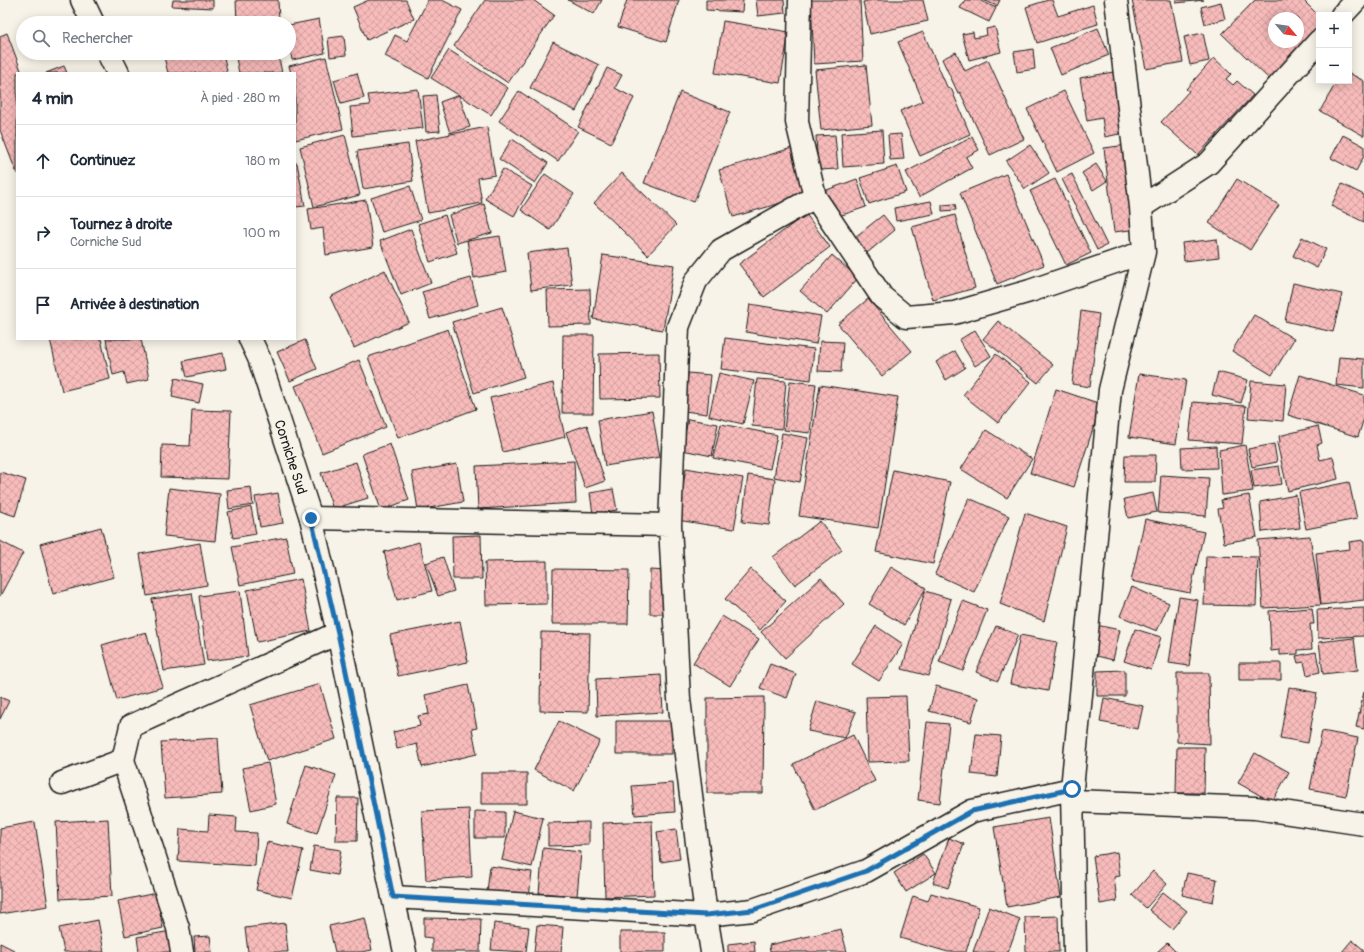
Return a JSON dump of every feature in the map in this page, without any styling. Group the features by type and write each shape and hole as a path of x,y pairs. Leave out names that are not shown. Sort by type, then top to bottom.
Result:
{"street":[{"path":"82,0 90,16"},
{"path":"800,0 797,122 815,196 882,297 906,317 954,313 1030,291 1144,252"},
{"path":"1075,952 1073,795 1110,390 1144,252 1141,206 1116,0"},
{"path":"1345,12 1356,0"},
{"path":"1141,206 1209,163 1316,44"},
{"path":"112,60 118,72"},
{"path":"712,952 679,699 670,525 678,327 696,281 721,250 815,196"},
{"name":"Corniche Sud","path":"250,340 259,358 311,518 338,633 405,952"},
{"path":"311,518 670,525"},
{"path":"182,952 178,928 123,760 131,726 338,633"},
{"path":"62,783 123,760"},
{"path":"393,897 706,915 753,910 866,871 972,811 1073,795 1255,808 1364,824"}],"building":[{"path":"173,0 213,0 213,8 172,6"},
{"path":"236,0 278,0 279,16 237,16"},
{"path":"369,0 406,0 414,19 367,40 353,7"},
{"path":"428,0 442,0 462,10 428,78 385,56 395,35 407,41"},
{"path":"485,0 533,0 554,15 508,83 454,46"},
{"path":"568,0 602,0 594,14"},
{"path":"627,0 679,0 666,42 618,27"},
{"path":"706,0 743,0 742,12 706,10"},
{"path":"756,0 784,0 785,13 758,16"},
{"path":"811,0 860,0 863,61 814,64"},
{"path":"872,0 923,0 928,21 870,34 863,2"},
{"path":"965,0 979,0 996,8 989,22 960,8"},
{"path":"983,0 1000,0 997,6"},
{"path":"1052,0 1058,16 1093,5 1098,24 1037,43 1026,7"},
{"path":"1132,0 1171,0 1183,62 1146,69"},
{"path":"1176,0 1204,0 1176,3"},
{"path":"1255,0 1303,0 1316,13 1316,30 1304,43 1304,12 1268,12 1268,48 1299,48 1269,79 1222,34"},
{"path":"1221,2 1225,19 1205,24 1201,7"},
{"path":"319,19 325,53 296,59 296,24"},
{"path":"723,21 789,32 780,83 715,73"},
{"path":"995,27 1001,52 969,60 962,34 973,32 974,38 987,35 986,29"},
{"path":"1098,28 1109,55 1061,75 1050,48"},
{"path":"923,32 948,89 951,88 970,134 920,156 900,111 923,101 898,42"},
{"path":"7,33 22,72 16,72 16,171 0,130 0,36"},
{"path":"1203,33 1209,61 1190,65 1184,37"},
{"path":"344,36 346,55 330,57 328,38"},
{"path":"553,42 599,65 576,111 530,88"},
{"path":"1033,49 1035,69 1017,72 1014,52"},
{"path":"449,50 508,88 491,115 431,78"},
{"path":"956,52 965,71 988,60 1024,139 990,155 960,92 958,93 942,59"},
{"path":"326,57 343,129 296,140 296,72 291,72 289,66"},
{"path":"1214,58 1231,74 1226,79 1233,85 1237,81 1253,95 1198,155 1161,122 1189,91 1186,89"},
{"path":"165,60 225,60 227,71 222,72 168,72"},
{"path":"236,60 279,60 282,72 239,72"},
{"path":"866,65 872,125 821,130 815,70"},
{"path":"64,66 67,72 49,72"},
{"path":"607,68 622,75 615,88 634,98 611,143 578,127"},
{"path":"1113,72 1124,133 1105,137 1102,118 1087,121 1080,78"},
{"path":"357,73 364,98 341,104 334,80"},
{"path":"1352,75 1364,81 1364,136 1320,111 1335,84 1352,84"},
{"path":"418,89 423,128 353,136 350,107 370,105 368,95"},
{"path":"519,91 578,131 558,161 499,121"},
{"path":"1064,91 1094,153 1057,172 1027,109"},
{"path":"680,92 730,112 694,202 644,183"},
{"path":"436,95 440,131 426,132 423,96"},
{"path":"459,95 470,127 450,133 440,102"},
{"path":"487,127 495,175 478,178 482,203 428,213 415,141"},
{"path":"882,130 884,164 843,167 841,133"},
{"path":"901,134 904,159 890,160 888,135"},
{"path":"345,135 360,195 314,207 300,147"},
{"path":"835,135 838,169 818,170 816,136"},
{"path":"1343,135 1364,146 1364,156 1356,171 1331,158"},
{"path":"972,137 979,150 966,157 972,168 919,197 906,172"},
{"path":"512,139 548,163 535,183 499,159"},
{"path":"408,144 413,181 363,189 357,151"},
{"path":"1030,145 1049,173 1025,189 1006,161"},
{"path":"1127,145 1138,229 1114,232 1104,148"},
{"path":"792,148 805,196 733,217 719,170"},
{"path":"296,163 297,163 305,206 296,207"},
{"path":"1096,164 1107,181 1093,190 1082,173"},
{"path":"897,166 906,192 869,204 860,178"},
{"path":"503,169 532,186 514,216 485,199"},
{"path":"622,173 676,225 648,255 594,203"},
{"path":"545,174 574,194 550,230 521,210"},
{"path":"1006,174 1044,265 997,284 960,193"},
{"path":"1072,174 1107,245 1097,250 1062,179"},
{"path":"857,179 866,207 833,218 824,191"},
{"path":"1055,179 1091,253 1066,265 1030,191"},
{"path":"1237,179 1279,205 1250,250 1209,223"},
{"path":"1342,184 1364,195 1364,222 1331,206"},
{"path":"410,186 421,220 382,232 371,198"},
{"path":"366,200 373,247 326,255 323,228 311,230 308,209"},
{"path":"931,201 934,214 896,221 894,208"},
{"path":"484,204 492,233 457,243 449,215"},
{"path":"955,204 956,210 942,211 942,205"},
{"path":"806,214 830,247 764,297 739,264"},
{"path":"445,215 457,253 430,262 418,224"},
{"path":"883,215 895,230 867,253 855,237"},
{"path":"955,215 975,288 933,300 912,227"},
{"path":"411,229 431,283 401,295 380,241"},
{"path":"500,236 506,272 474,278 467,241"},
{"path":"1302,237 1326,249 1317,268 1293,256"},
{"path":"1217,239 1219,257 1184,261 1182,243"},
{"path":"567,248 572,285 531,290 527,253"},
{"path":"603,255 674,265 663,330 593,319"},
{"path":"832,255 858,278 827,314 800,291"},
{"path":"385,270 409,322 354,348 330,297"},
{"path":"471,278 478,305 430,319 422,292"},
{"path":"1293,283 1342,294 1333,332 1285,321"},
{"path":"590,289 591,325 548,326 547,290"},
{"path":"868,299 912,351 882,376 838,324"},
{"path":"750,304 821,316 816,344 746,332"},
{"path":"502,307 524,377 474,393 452,322"},
{"path":"1081,311 1099,314 1090,387 1072,384"},
{"path":"1254,315 1294,339 1272,375 1232,351"},
{"path":"998,321 1053,365 1038,383 983,339"},
{"path":"448,329 476,409 398,438 368,357"},
{"path":"975,330 991,356 975,366 959,340"},
{"path":"563,335 594,335 593,413 562,413"},
{"path":"725,338 814,349 811,380 721,369"},
{"path":"50,340 101,340 110,379 62,391"},
{"path":"106,340 141,340 149,379 127,384 124,372 113,375"},
{"path":"305,340 317,369 290,381 277,352"},
{"path":"820,341 843,342 841,372 818,371"},
{"path":"955,351 965,368 946,380 936,362"},
{"path":"223,353 226,369 187,377 183,361"},
{"path":"659,353 660,398 600,399 599,354"},
{"path":"996,354 1031,382 998,423 963,395"},
{"path":"1339,357 1364,359 1364,388 1336,385"},
{"path":"359,360 386,427 322,453 295,386"},
{"path":"1218,372 1248,380 1241,403 1212,395"},
{"path":"688,373 711,375 707,414 684,411"},
{"path":"719,373 754,381 743,424 709,416"},
{"path":"1139,374 1186,380 1176,444 1129,437"},
{"path":"1300,375 1364,395 1364,418 1358,437 1288,415"},
{"path":"175,378 203,384 199,403 172,397"},
{"path":"757,379 786,381 782,429 752,426"},
{"path":"790,381 816,384 810,433 784,430"},
{"path":"1251,381 1286,384 1283,421 1248,418"},
{"path":"553,383 565,437 503,452 490,398"},
{"path":"820,385 898,397 878,528 799,516"},
{"path":"1056,389 1101,404 1074,487 1030,473"},
{"path":"1193,402 1246,406 1242,444 1189,440"},
{"path":"192,410 231,411 228,479 161,477 162,445 190,446"},
{"path":"652,411 660,457 605,466 598,420"},
{"path":"688,419 718,424 712,456 682,450"},
{"path":"721,424 777,435 770,469 713,458"},
{"path":"587,425 605,481 585,488 566,432"},
{"path":"1318,426 1322,443 1317,445 1320,460 1333,457 1338,479 1288,491 1277,443 1280,442 1279,436"},
{"path":"986,430 1032,459 1007,498 961,469"},
{"path":"782,433 808,438 800,482 774,477"},
{"path":"390,444 409,500 381,510 362,454"},
{"path":"1274,444 1277,462 1252,467 1248,449"},
{"path":"1245,445 1253,491 1222,495 1219,450"},
{"path":"1216,446 1217,468 1182,469 1181,448"},
{"path":"1125,455 1156,455 1155,482 1124,482"},
{"path":"574,461 576,503 478,509 476,466"},
{"path":"356,462 368,498 333,509 321,473"},
{"path":"457,464 463,502 418,510 412,472"},
{"path":"1279,466 1282,484 1254,488 1251,470"},
{"path":"686,468 743,478 734,529 677,520"},
{"path":"893,470 950,482 933,564 876,552"},
{"path":"0,472 26,480 15,516 0,511"},
{"path":"748,475 775,479 769,525 742,522"},
{"path":"1161,475 1209,478 1206,516 1158,513"},
{"path":"1349,482 1357,519 1306,529 1299,492"},
{"path":"251,487 253,505 229,509 227,490"},
{"path":"169,488 220,494 215,541 164,536"},
{"path":"613,489 617,510 593,514 590,493"},
{"path":"278,493 283,523 260,527 255,497"},
{"path":"1153,493 1157,512 1128,518 1124,499"},
{"path":"1249,495 1257,537 1224,543 1218,509 1223,508 1221,500"},
{"path":"1296,495 1300,528 1262,532 1260,502"},
{"path":"969,498 1009,516 974,592 935,574"},
{"path":"251,507 256,534 233,538 228,512"},
{"path":"1025,513 1067,527 1044,621 1000,604"},
{"path":"1145,519 1204,532 1190,593 1131,581"},
{"path":"820,521 842,550 795,585 773,557"},
{"path":"101,527 114,577 53,594 40,544"},
{"path":"481,535 482,579 453,579 452,536"},
{"path":"1310,536 1321,605 1263,608 1258,540"},
{"path":"286,537 293,574 240,585 232,547"},
{"path":"1364,540 1364,600 1321,605 1316,553 1350,549 1349,542"},
{"path":"0,541 23,553 0,596"},
{"path":"419,542 432,591 397,600 384,552"},
{"path":"200,543 207,585 147,596 140,554"},
{"path":"1206,556 1258,557 1256,606 1204,605"},
{"path":"443,557 454,591 438,596 426,563"},
{"path":"547,561 547,604 486,605 485,562"},
{"path":"891,567 926,588 904,625 869,604"},
{"path":"553,569 629,570 628,624 552,624"},
{"path":"751,569 786,601 760,630 725,599"},
{"path":"650,570 667,571 667,614 650,614"},
{"path":"821,578 844,604 785,658 761,632"},
{"path":"301,579 311,631 257,642 247,590"},
{"path":"1132,587 1169,603 1157,631 1120,616"},
{"path":"240,591 248,656 207,661 199,596"},
{"path":"925,591 951,599 929,676 902,669"},
{"path":"192,593 204,665 164,671 152,599"},
{"path":"1179,597 1198,600 1189,666 1169,663"},
{"path":"963,601 987,610 963,671 939,662"},
{"path":"1312,608 1314,624 1310,624 1312,649 1298,650 1298,654 1280,655 1280,650 1271,651 1269,611"},
{"path":"1364,608 1364,636 1318,638 1317,610"},
{"path":"722,616 759,639 730,686 693,663"},
{"path":"460,621 468,662 398,676 390,635"},
{"path":"1096,625 1120,630 1113,660 1089,654"},
{"path":"876,626 903,644 879,681 852,664"},
{"path":"996,626 1018,635 998,681 976,672"},
{"path":"1135,629 1161,637 1151,670 1124,661"},
{"path":"146,632 163,687 117,700 102,645"},
{"path":"541,632 590,633 588,712 540,711"},
{"path":"1020,635 1057,642 1048,691 1010,684"},
{"path":"1354,638 1358,670 1323,674 1319,642"},
{"path":"1316,652 1320,672 1307,675 1304,662 1298,663 1296,656"},
{"path":"1239,663 1281,663 1281,680 1239,680"},
{"path":"770,664 796,674 787,698 760,688"},
{"path":"1125,670 1125,696 1097,696 1097,671"},
{"path":"1177,673 1209,673 1210,744 1177,742"},
{"path":"661,675 663,712 597,716 596,679"},
{"path":"320,684 336,739 267,761 250,705"},
{"path":"468,685 477,728 472,729 477,754 422,767 417,744 397,749 393,732 420,726 418,716 429,714 425,695"},
{"path":"936,686 978,698 971,722 929,711"},
{"path":"1289,687 1317,693 1308,743 1280,738"},
{"path":"1364,692 1364,729 1356,727"},
{"path":"906,696 909,761 868,762 866,697"},
{"path":"0,697 9,701 0,719"},
{"path":"764,697 763,793 707,793 707,698"},
{"path":"1104,698 1143,706 1138,729 1100,722"},
{"path":"817,701 856,712 845,738 808,731"},
{"path":"559,721 600,741 574,791 534,770"},
{"path":"616,721 672,721 672,754 616,754"},
{"path":"927,722 949,724 940,803 918,800"},
{"path":"1322,731 1358,738 1346,796 1310,789"},
{"path":"976,734 1001,736 997,777 971,774"},
{"path":"853,735 875,781 815,810 793,764"},
{"path":"218,738 222,794 165,798 161,742"},
{"path":"1177,747 1205,747 1204,793 1176,793"},
{"path":"1255,753 1289,772 1272,802 1238,783"},
{"path":"268,763 276,804 251,810 242,768"},
{"path":"306,765 336,775 317,833 287,824"},
{"path":"481,773 527,773 527,804 481,804"},
{"path":"673,783 675,812 635,815 632,786"},
{"path":"337,798 358,798 357,841 336,841"},
{"path":"469,809 472,877 426,880 422,811"},
{"path":"475,811 505,812 505,838 475,838"},
{"path":"513,811 543,818 532,867 502,860"},
{"path":"209,815 237,817 236,832 257,833 255,866 178,861 180,829 208,831"},
{"path":"1049,818 1061,897 1007,907 994,827"},
{"path":"108,819 112,896 60,899 56,822"},
{"path":"652,821 654,895 605,897 603,823"},
{"path":"35,822 48,906 0,914 0,828"},
{"path":"589,822 589,845 548,846 548,823"},
{"path":"676,829 680,859 661,862 657,832"},
{"path":"949,838 964,844 948,888 933,883"},
{"path":"267,842 303,850 292,898 256,890"},
{"path":"314,846 341,850 337,875 310,870"},
{"path":"543,848 581,852 577,896 539,893"},
{"path":"1117,852 1120,876 1114,877 1117,901 1100,904 1093,856"},
{"path":"923,854 936,873 906,892 894,873"},
{"path":"490,866 532,872 529,898 487,892"},
{"path":"1153,871 1167,884 1146,908 1132,895"},
{"path":"1187,873 1217,879 1213,902 1182,895"},
{"path":"1163,892 1187,911 1172,929 1149,910"},
{"path":"156,893 163,928 125,936 118,901"},
{"path":"931,893 979,907 966,952 948,952 900,938 913,896 928,901"},
{"path":"989,907 1020,919 1008,952 973,952"},
{"path":"1058,916 1059,952 1026,952 1025,917"},
{"path":"365,918 372,950 361,952 335,952 329,926"},
{"path":"424,918 481,919 480,952 432,952 432,938 424,937"},
{"path":"98,920 104,952 64,952 59,928"},
{"path":"285,923 288,952 248,952 245,928"},
{"path":"494,923 529,927 526,952 491,950"},
{"path":"537,925 563,927 561,952 534,952"},
{"path":"841,929 847,952 770,952 769,945"},
{"path":"171,931 175,952 139,952 137,937"},
{"path":"620,932 665,932 665,952 620,952"},
{"path":"210,936 212,952 195,952 194,937"},
{"path":"1352,940 1364,950 1364,952 1342,952"},
{"path":"754,941 755,952 728,952 728,944"},
{"path":"0,943 14,950 13,952 0,952"},
{"path":"1167,943 1176,952 1157,952"}],"route":[{"path":"311,518 338,633 393,897 706,915 753,910 866,871 972,811 1072,789"}]}
